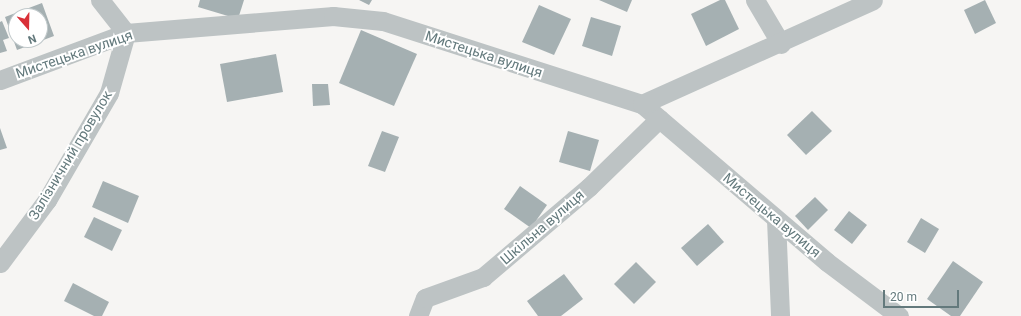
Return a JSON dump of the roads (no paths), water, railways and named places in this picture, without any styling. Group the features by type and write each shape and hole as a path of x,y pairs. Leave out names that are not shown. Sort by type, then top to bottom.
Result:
{"street":[{"path":"100,0 126,33"},
{"path":"755,0 781,44"},
{"path":"642,104 781,44 873,0"},
{"name":"Мистецька вулиця","path":"0,80 126,33 333,16 383,21 642,104 827,262 899,316"},
{"name":"Залізничний провулок","path":"0,263 46,200 109,93 126,33"},
{"name":"Шкільна вулиця","path":"418,316 425,298 484,277 589,187 659,119"},
{"path":"776,219 780,316"}]}
